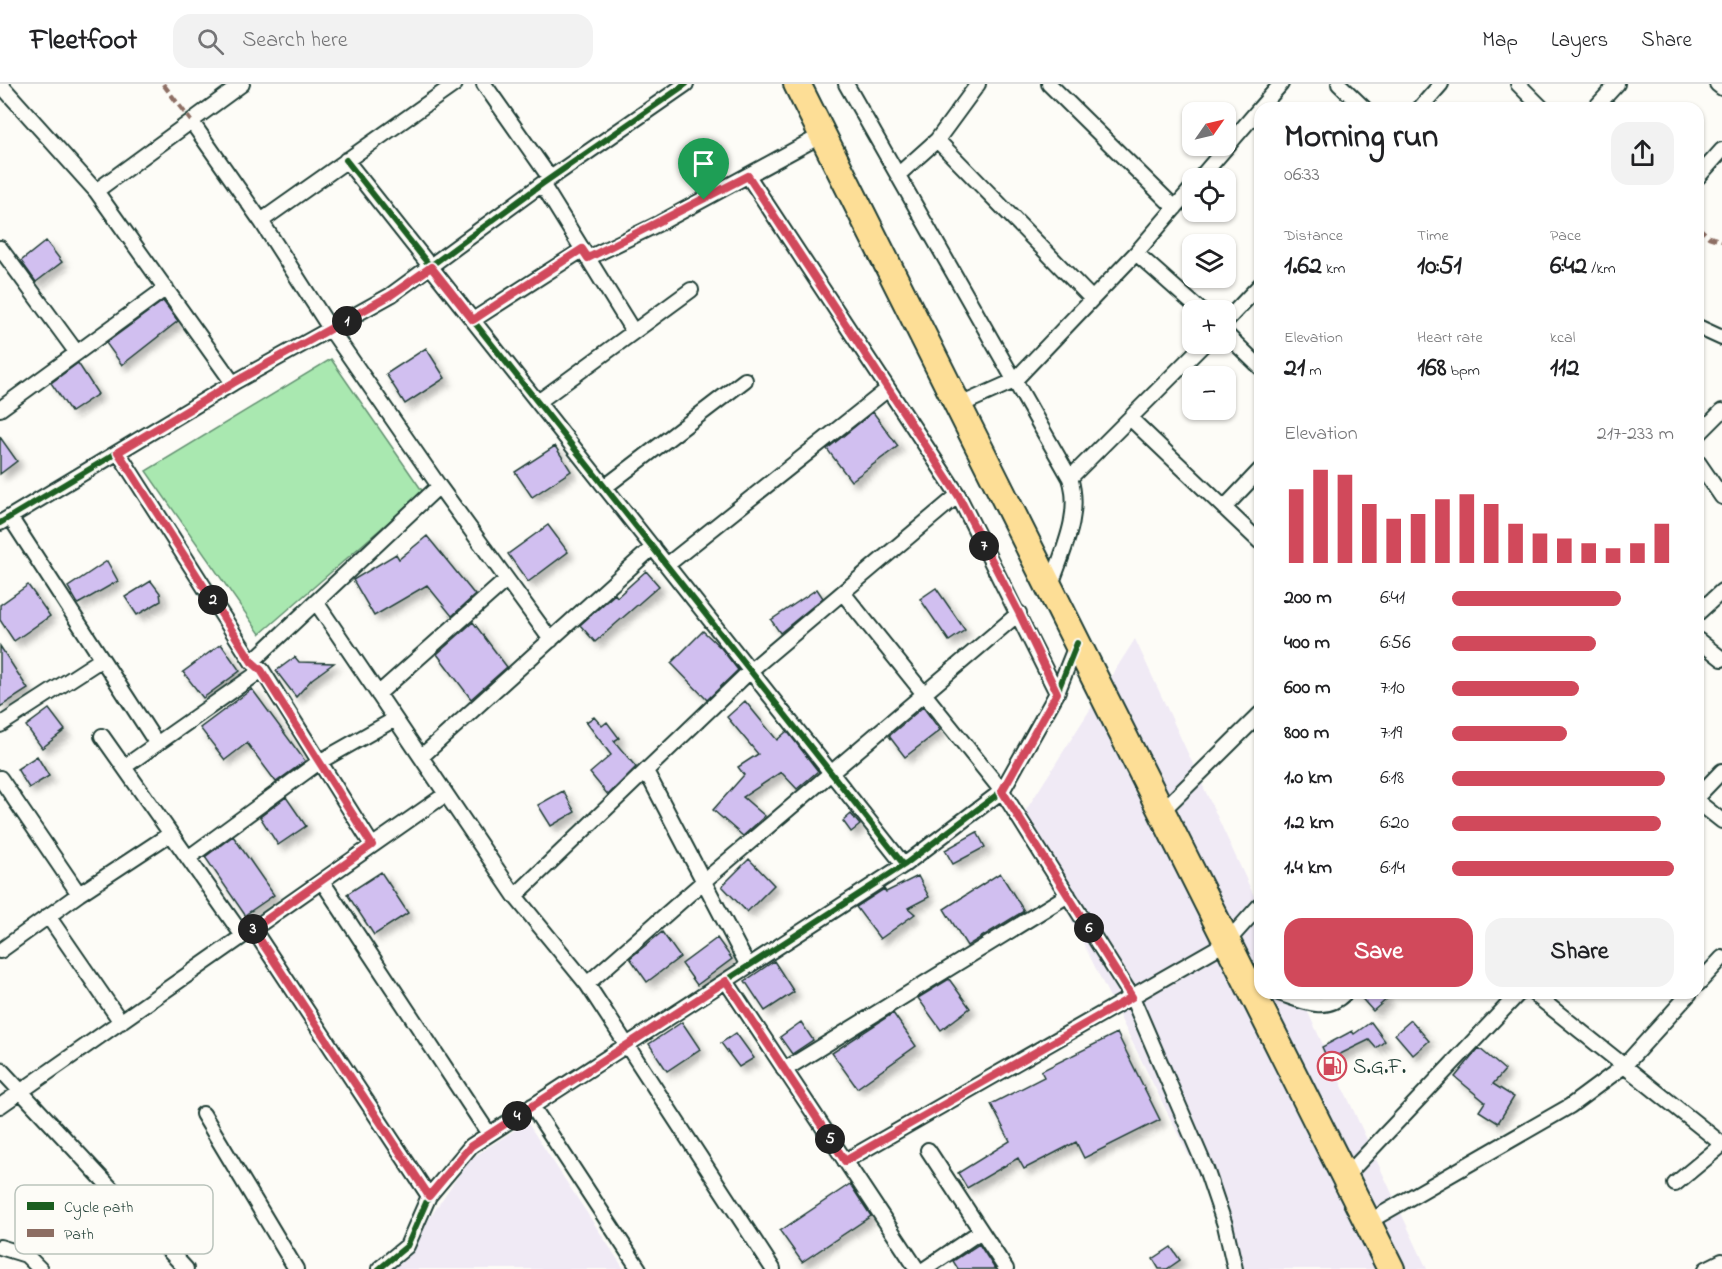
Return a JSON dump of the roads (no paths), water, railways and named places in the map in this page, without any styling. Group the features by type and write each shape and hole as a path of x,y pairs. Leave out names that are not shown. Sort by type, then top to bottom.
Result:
{"highway":[{"path":"796,84 1227,942 1254,985"},
{"path":"1261,999 1391,1269"}],"street":[{"path":"0,84 96,190 233,383"},
{"path":"96,190 242,84"},
{"path":"261,221 455,84"},
{"path":"483,84 546,181 585,254 633,331"},
{"path":"157,744 102,659 5,520 233,383 391,295 546,181 686,84"},
{"path":"846,84 1071,478 1075,493 1073,524 1049,588"},
{"path":"899,174 937,140 978,84"},
{"path":"1049,84 1175,208"},
{"path":"1265,102 1281,84"},
{"path":"1339,84 1358,102"},
{"path":"1425,102 1441,84"},
{"path":"1518,84 1536,102"},
{"path":"1600,102 1617,84"},
{"path":"1717,84 1722,88"},
{"path":"1209,168 1254,115"},
{"path":"191,121 261,221 331,330 439,486 550,640"},
{"path":"473,320 585,254 748,176 822,135"},
{"path":"937,140 1092,299"},
{"path":"1704,170 1722,150"},
{"path":"346,160 904,864"},
{"path":"748,176 958,495 1057,693"},
{"path":"958,406 1014,381 1136,253 1182,200"},
{"path":"0,248 77,353"},
{"path":"1136,253 1189,300"},
{"path":"0,409 166,288"},
{"path":"538,402 691,290"},
{"path":"1236,310 1254,291"},
{"path":"1704,330 1722,338"},
{"path":"1236,344 1254,361"},
{"path":"1071,478 1194,354"},
{"path":"605,487 745,380"},
{"path":"667,565 888,389"},
{"path":"1704,429 1722,411"},
{"path":"1130,418 1254,536"},
{"path":"118,452 372,845"},
{"path":"1704,471 1722,497"},
{"path":"1224,508 1254,476"},
{"path":"124,768 257,666 316,602 439,486"},
{"path":"515,896 751,670 958,495"},
{"path":"421,757 653,547"},
{"path":"378,694 506,580"},
{"path":"1704,608 1722,591"},
{"path":"843,593 1002,791 1132,997 1206,1169 1225,1225 1235,1269"},
{"path":"316,602 515,896 587,984 773,1269"},
{"path":"587,984 704,881 1019,613"},
{"path":"379,1269 407,1245 429,1196 471,1146 904,864 1002,791 1057,693 1077,643"},
{"path":"1704,645 1722,659"},
{"path":"0,725 102,659"},
{"path":"188,858 319,762 395,719"},
{"path":"1162,812 1254,720"},
{"path":"102,736 170,834 248,932 429,1196"},
{"path":"646,771 748,966"},
{"path":"1704,790 1722,771"},
{"path":"0,778 4,794 79,894"},
{"path":"0,1106 446,794"},
{"path":"1704,807 1722,821"},
{"path":"0,951 79,894 170,834"},
{"path":"322,881 489,1134"},
{"path":"784,1070 1068,895"},
{"path":"845,1161 1227,942 1254,912"},
{"path":"48,916 121,1022"},
{"path":"1707,974 1722,958"},
{"path":"726,981 917,1269"},
{"path":"1300,999 1321,1005 1337,1002 1340,999"},
{"path":"1345,1177 1513,999"},
{"path":"1540,999 1722,1144 1675,1184"},
{"path":"1368,1222 1570,1106 1624,1066 1684,999"},
{"path":"0,1069 107,1185"},
{"path":"532,1106 639,1269"},
{"path":"203,1114 296,1269"},
{"path":"928,1150 1006,1269"},
{"path":"925,1269 981,1231"},
{"path":"0,1247 15,1252"},
{"path":"23,1254 40,1269"},
{"path":"172,1254 186,1269"},
{"path":"1706,1269 1722,1261"}],"place":[{"name":"S.G.F.","path":"1332,1066"}]}
